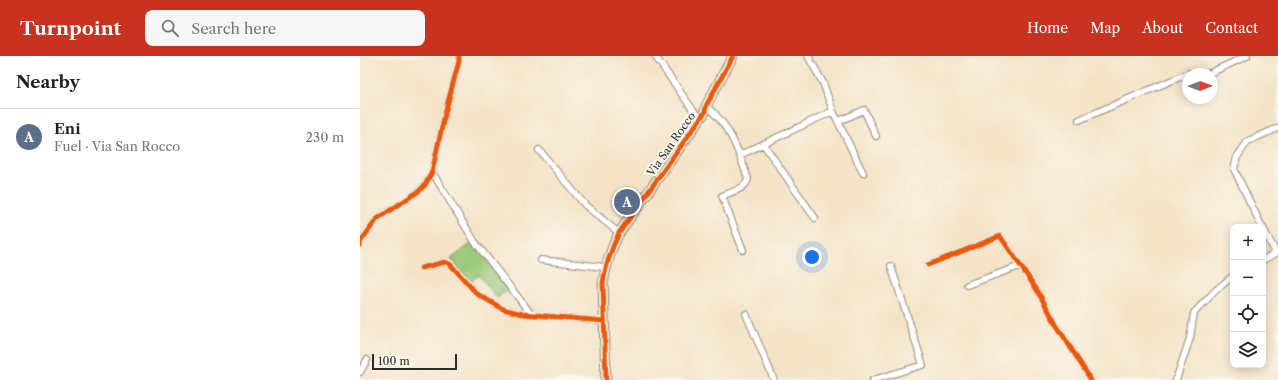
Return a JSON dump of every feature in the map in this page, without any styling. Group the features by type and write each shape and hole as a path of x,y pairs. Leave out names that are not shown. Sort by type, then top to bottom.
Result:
{"street":[{"path":"360,242 377,219 419,191 432,172 459,56"},
{"path":"655,56 700,120"},
{"name":"Via San Rocco","path":"606,380 603,283 605,267 613,245 619,233 700,120 733,56"},
{"path":"808,56 823,83 833,111 863,173"},
{"path":"1218,69 1247,56"},
{"path":"1079,120 1182,76"},
{"path":"706,106 718,116 727,130 740,155 748,179 745,186 722,196 743,250"},
{"path":"839,121 864,110 876,136"},
{"path":"740,155 764,145 833,111"},
{"path":"1261,224 1234,169 1237,157 1248,141 1278,128"},
{"path":"764,145 815,218"},
{"path":"539,150 585,205 619,233"},
{"path":"432,172 475,242 531,314"},
{"path":"1266,234 1276,253 1266,258"},
{"path":"928,265 1000,236 1037,290 1057,326 1092,380"},
{"path":"541,260 605,267"},
{"path":"421,268 445,262 450,264 477,294 503,309 523,314 604,321"},
{"path":"873,380 923,365 891,266"},
{"path":"967,285 1020,266"},
{"path":"1176,380 1190,338 1194,313 1215,291 1230,278"},
{"path":"746,314 774,380"},
{"path":"360,372 367,360"}],"green space":[{"path":"473,242 508,290 497,298 479,275 469,283 451,259"}],"cycle path":[{"path":"360,245 361,241 377,219 419,191 425,185 432,172 459,56"},
{"path":"606,380 603,283 611,251 619,233 705,112 706,106 733,56"},
{"path":"928,265 1000,236 1037,290 1057,326 1091,380"},
{"path":"421,268 445,262 450,264 477,294 503,309 523,314 604,321"}],"place":[{"name":"Eni","path":"627,202"}]}
